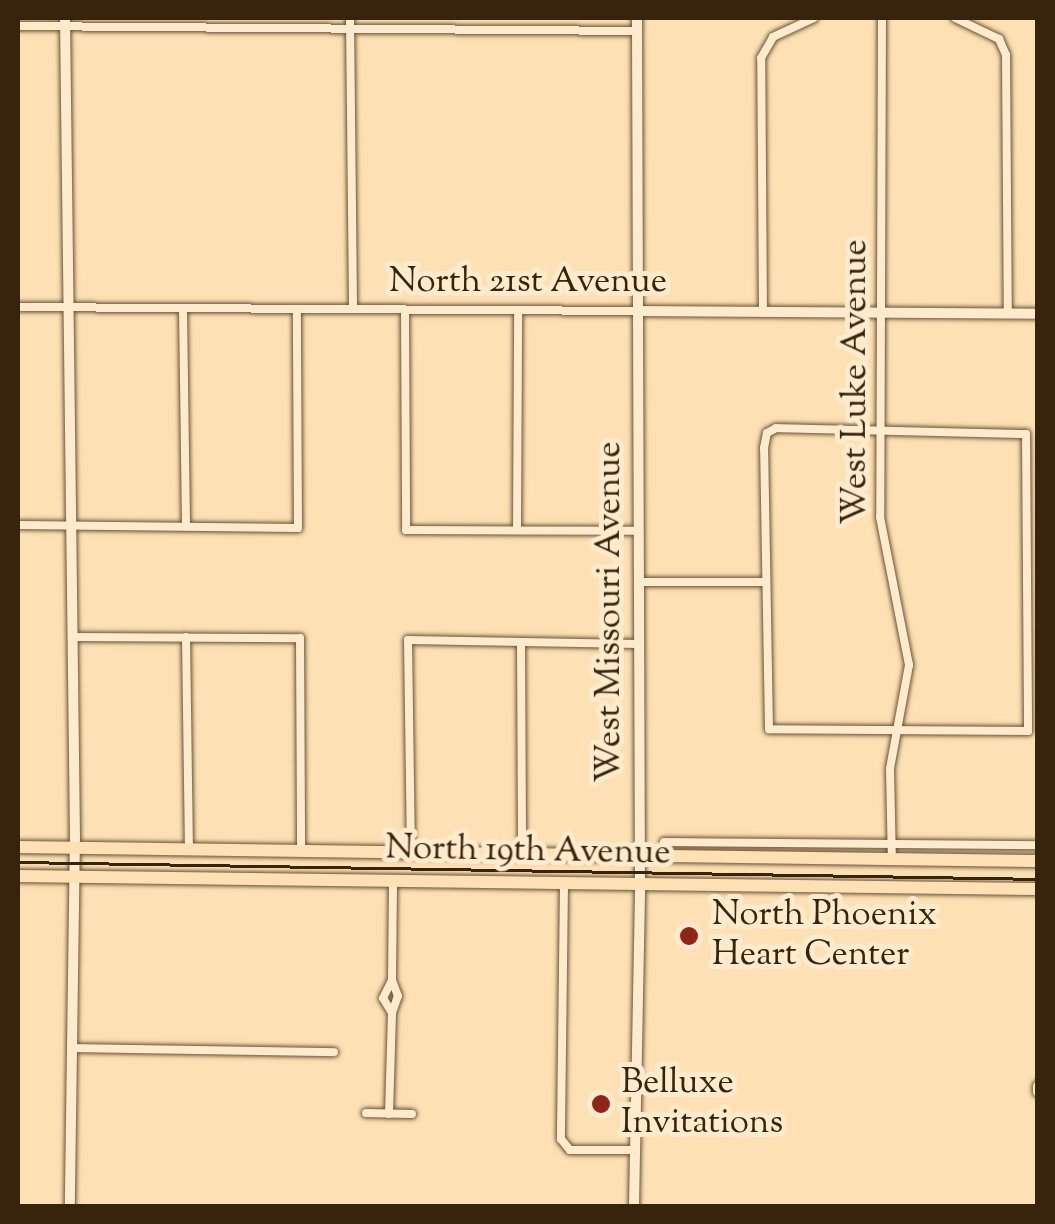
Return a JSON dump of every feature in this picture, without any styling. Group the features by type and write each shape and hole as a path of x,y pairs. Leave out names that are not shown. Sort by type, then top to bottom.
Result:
{"main road":[{"name":"North 19th Avenue","path":"18,847 522,858 1038,861"},
{"name":"North 19th Avenue","path":"18,876 1038,889"}],"street":[{"path":"350,18 353,309"},
{"name":"West Missouri Avenue","path":"634,1206 640,886 637,18"},
{"path":"763,313 766,44 814,18"},
{"name":"West Luke Avenue","path":"882,18 885,314 880,517 909,645 890,769 892,861"},
{"path":"955,18 998,39 1006,55 1008,313"},
{"path":"66,22 73,308 75,848 70,1206"},
{"path":"18,26 66,22 350,30 637,31"},
{"name":"North 21st Avenue","path":"18,307 1038,314"},
{"path":"182,309 186,526"},
{"path":"18,525 298,528 298,310"},
{"path":"405,310 406,530 636,531"},
{"path":"517,530 518,311"},
{"path":"880,428 1026,434 1033,577 1028,731 897,734 769,729 765,582 767,433 880,428"},
{"path":"638,582 765,582"},
{"path":"73,637 300,638 301,854"},
{"path":"186,637 189,850"},
{"path":"411,856 408,640 640,644"},
{"path":"522,642 522,858"},
{"name":"North 19th Avenue","path":"664,842 1038,844"},
{"path":"389,1114 392,1013 398,996 392,980 393,879"},
{"path":"564,885 564,1147 636,1150"},
{"path":"392,980 383,998 392,1013"},
{"path":"72,1048 334,1052"},
{"path":"366,1114 412,1114"}],"tram line":[{"path":"18,862 1038,879"}],"place":[{"name":"North Phoenix Heart Center","path":"689,936"},
{"name":"Belluxe Invitations","path":"601,1104"}]}
